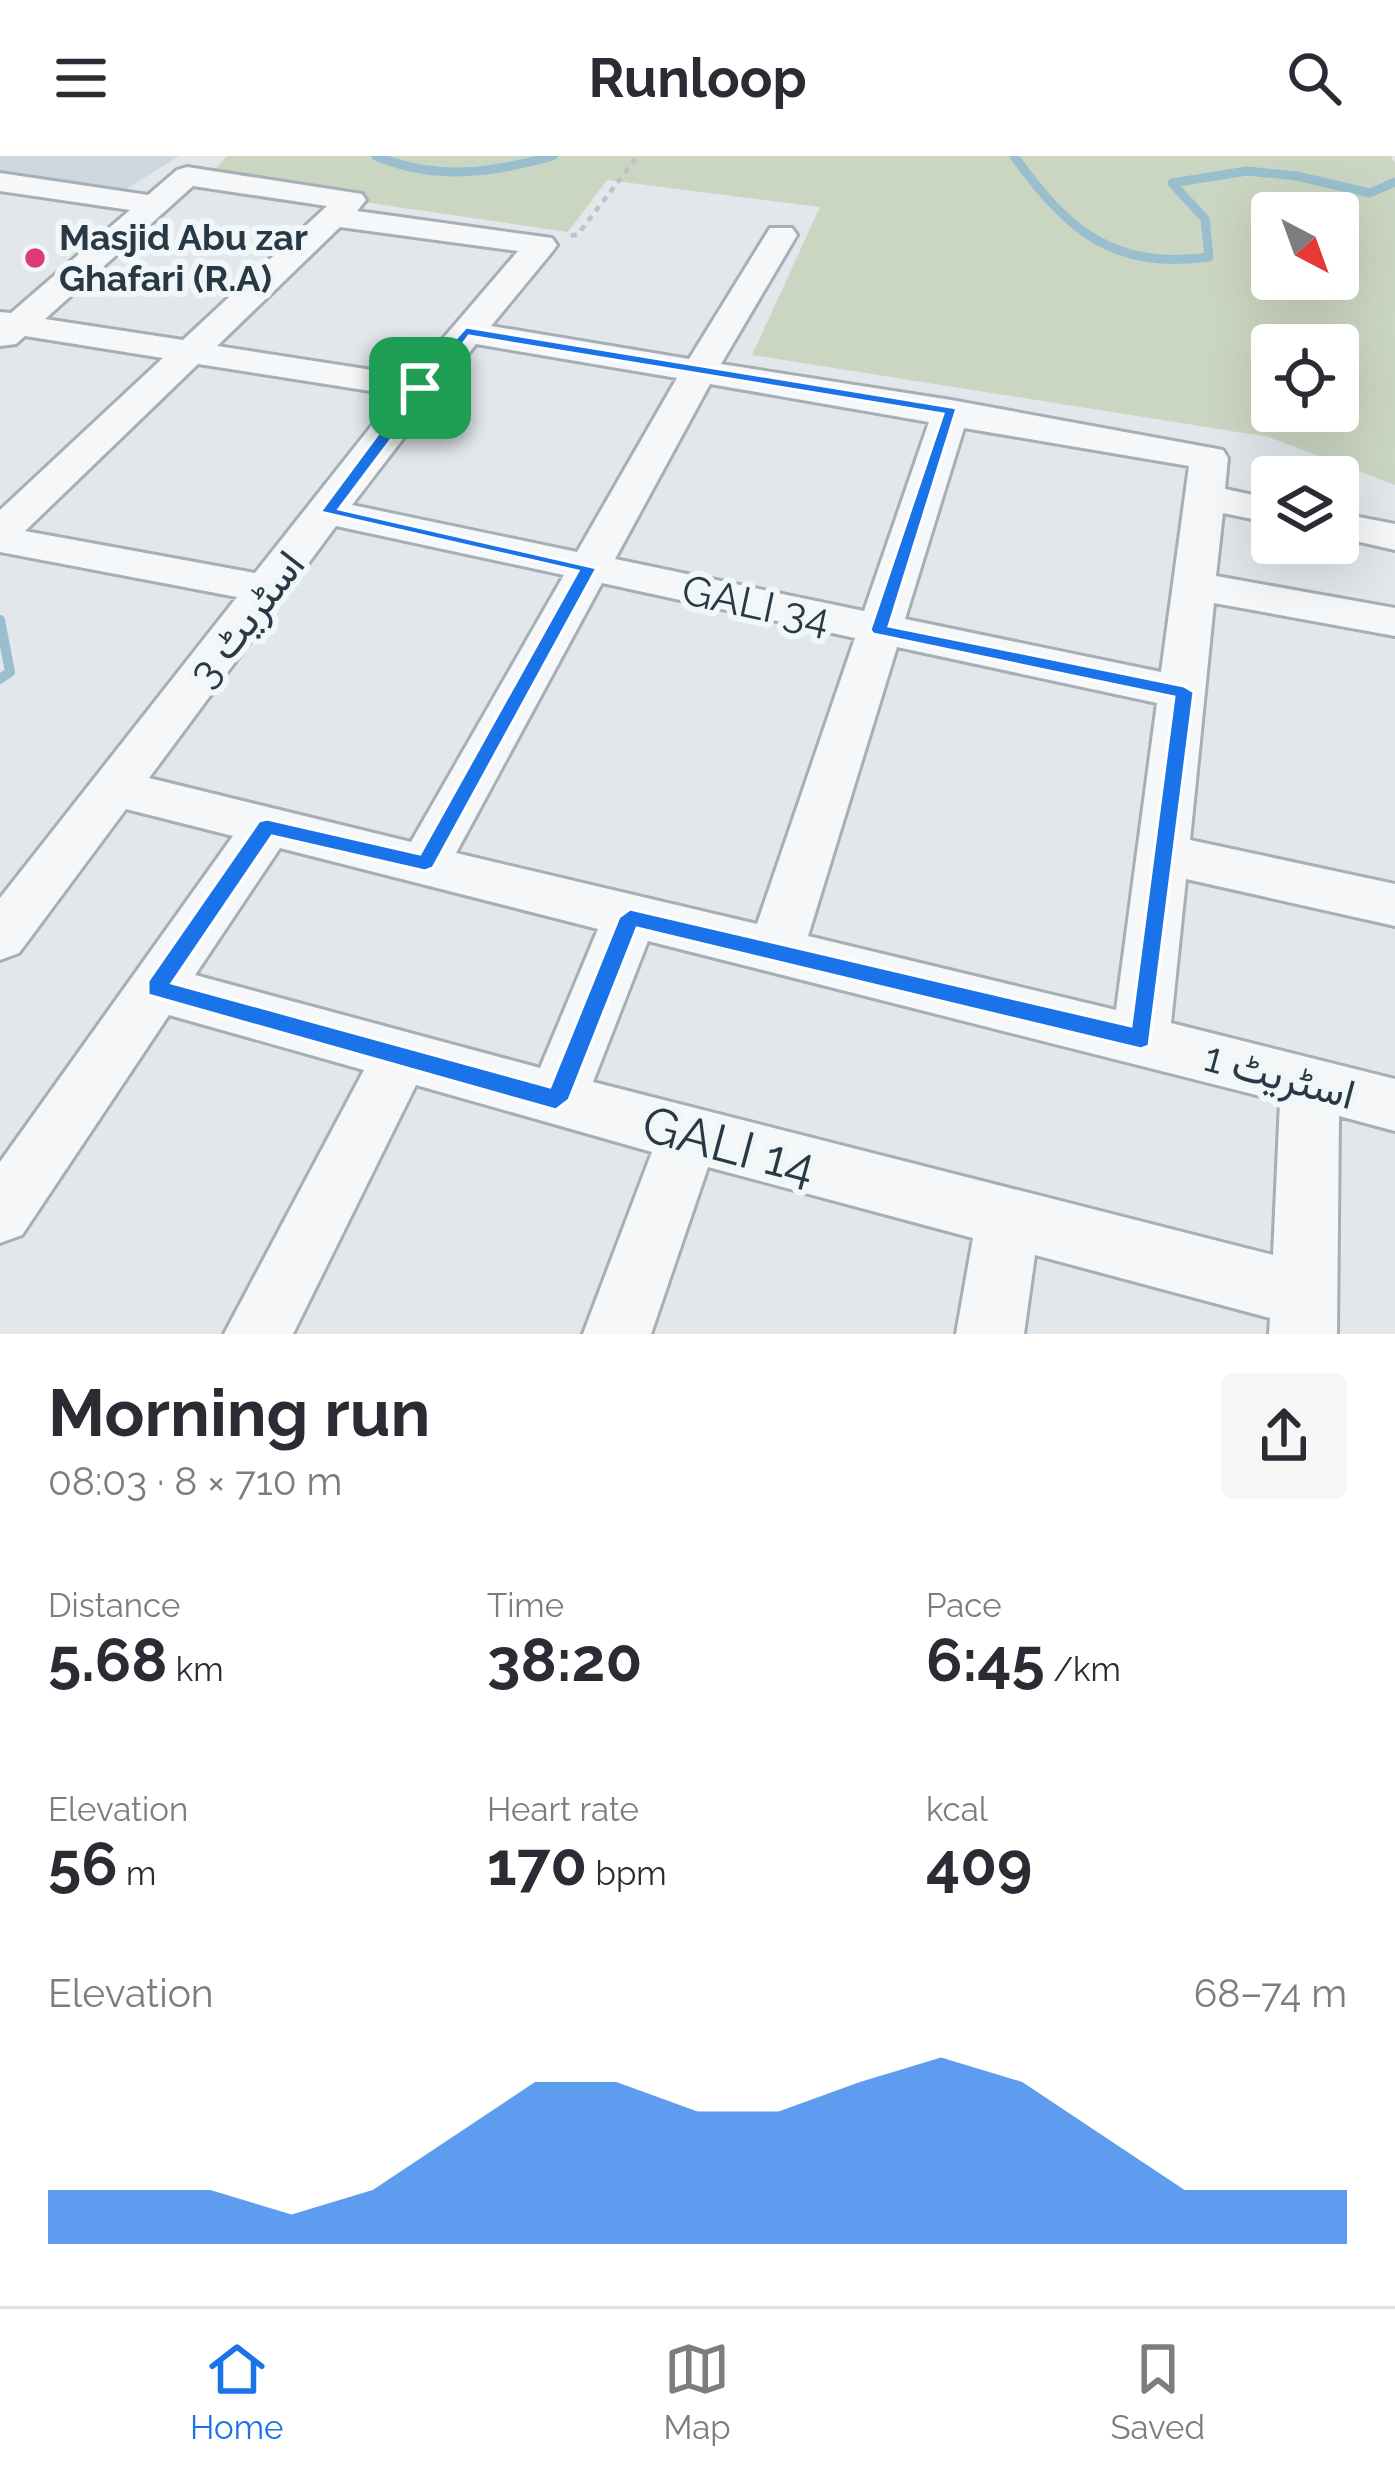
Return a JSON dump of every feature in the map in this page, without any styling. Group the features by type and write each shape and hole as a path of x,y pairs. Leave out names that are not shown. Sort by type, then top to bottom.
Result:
{"street":[{"path":"6,329 187,176 541,245"},
{"path":"0,182 150,204"},
{"path":"0,536 342,208"},
{"path":"425,863 588,568 781,235"},
{"name":"اسٹریٹ 3","path":"0,938 420,388 541,245"},
{"path":"6,329 193,351 420,388"},
{"path":"466,332 951,411 1207,477 1251,500"},
{"path":"776,950 951,411"},
{"path":"1141,1039 1207,477"},
{"name":"GALI 34","path":"328,512 1184,692"},
{"path":"1359,529 1395,537"},
{"path":"0,536 266,589"},
{"path":"1197,586 1395,622"},
{"name":"اسٹریٹ 1","path":"116,788 1395,1105"},
{"path":"0,1214 267,827"},
{"path":"1164,854 1395,905"},
{"path":"556,1100 630,917"},
{"name":"GALI 14","path":"156,988 689,1136 1008,1218 1304,1315"},
{"path":"258,1334 401,1056"},
{"path":"1304,1315 1310,1083"},
{"path":"616,1334 689,1136"},
{"path":"990,1334 1008,1218"}],"path":[{"path":"541,245 578,234 638,156"}],"shaded area":[{"path":"0,156 179,156 123,191 0,175"}],"green space":[{"path":"227,156 1391,156 1395,163 1395,485 1359,471 1359,456 1319,456 1269,437 752,355 820,207 607,180 568,232 206,179"}],"waterway":[{"path":"376,156 420,169 464,172 553,156"},
{"path":"1014,156 1054,205 1096,240 1119,251 1175,259 1209,257 1205,219 1172,183 1247,171 1296,176 1370,193 1395,182"},
{"path":"0,620 10,672 0,679"}],"place":[{"name":"Masjid Abu zar Ghafari (R.A)","path":"35,258"}],"route":[{"path":"466,332 951,411 879,630 1184,692 1141,1039 630,917 556,1100 156,988 267,827 425,863 588,568 328,512 420,388 466,332"}]}
